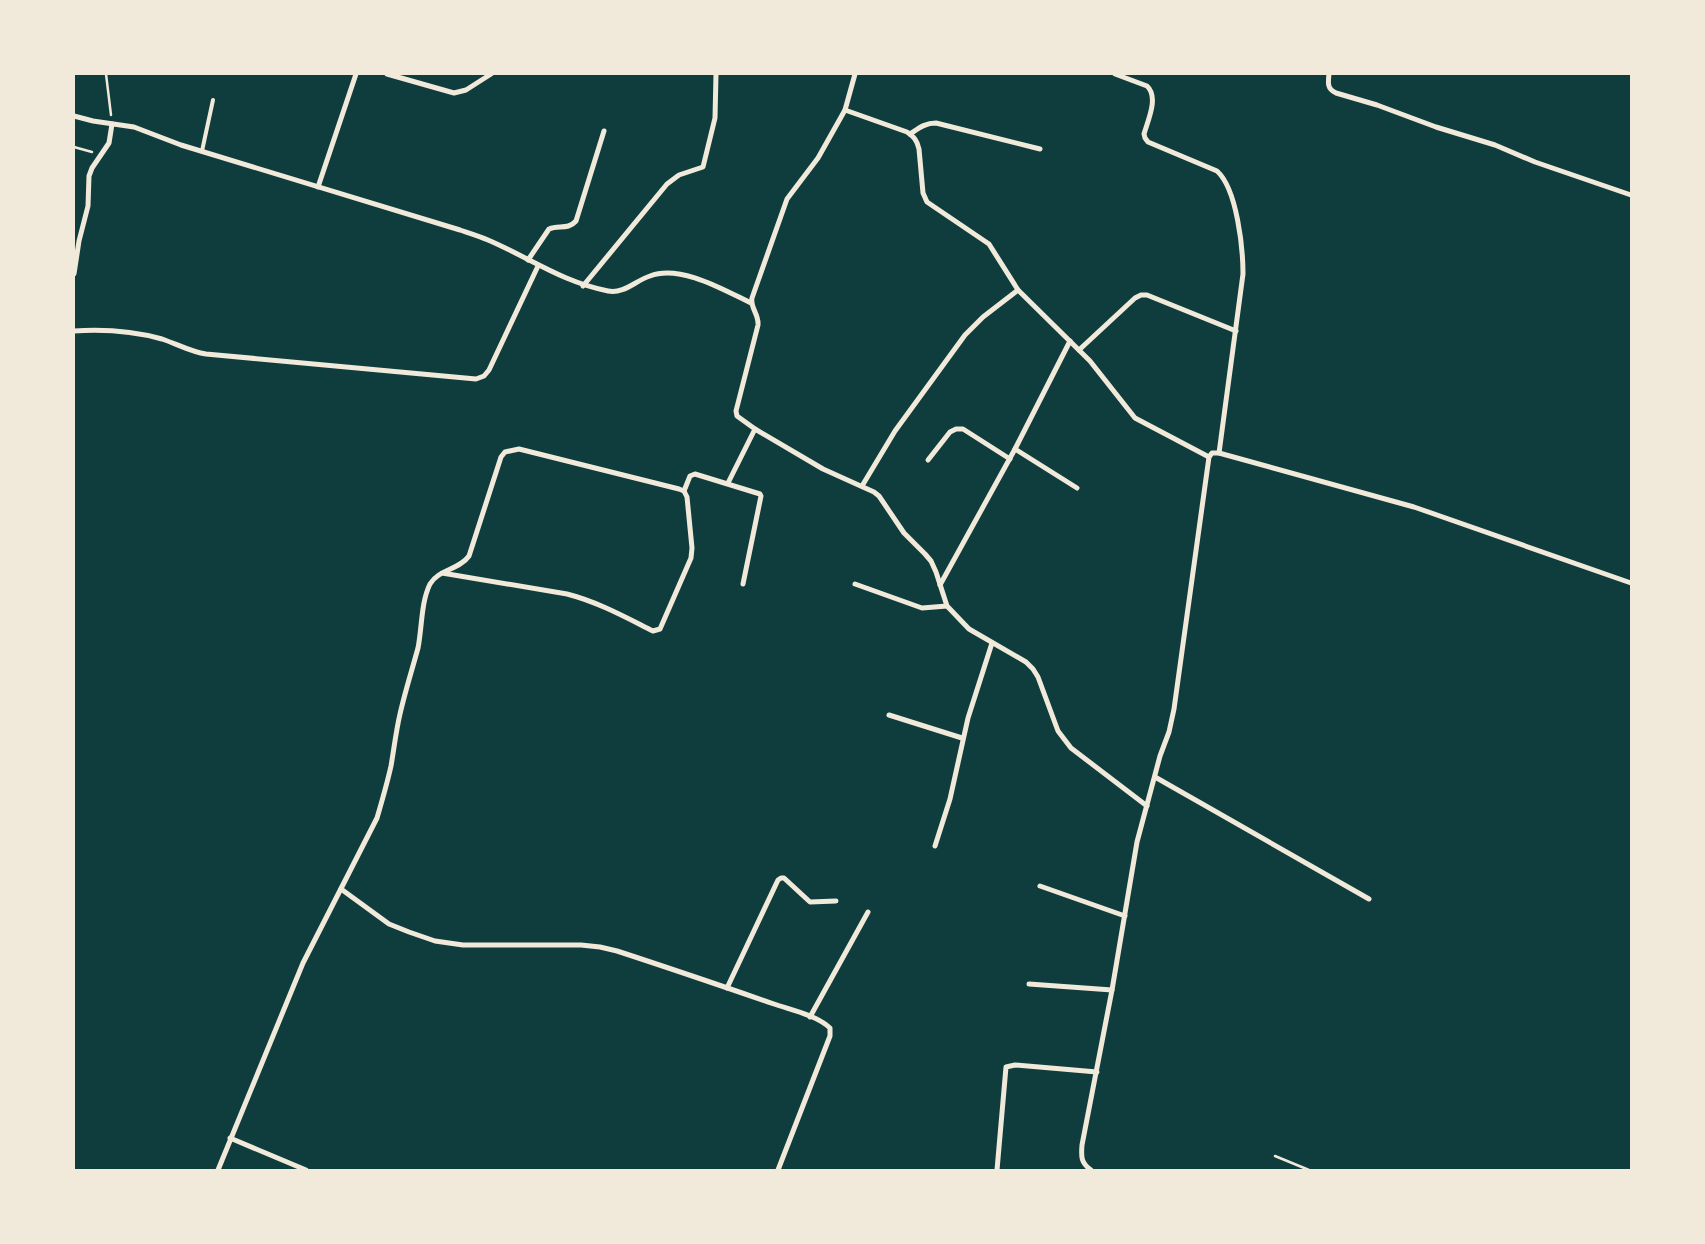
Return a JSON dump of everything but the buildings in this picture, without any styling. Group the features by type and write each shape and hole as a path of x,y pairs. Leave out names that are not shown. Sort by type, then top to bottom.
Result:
{"street":[{"path":"318,187 356,74"},
{"path":"387,74 454,93 466,90 491,74"},
{"path":"583,286 667,184 679,175 703,167 715,118 716,74"},
{"path":"855,74 845,110 818,158 787,199 751,303 758,320 758,325 736,411 737,416 755,429 823,469 862,486 879,496 904,533 925,554 936,572 947,606 970,629 1026,662 1038,677 1058,731 1071,748 1147,806"},
{"path":"1115,74 1147,86 1150,90 1152,101 1144,134 1148,142 1217,171 1226,182 1232,198 1243,257 1243,274 1219,454"},
{"path":"1329,74 1330,90 1336,93 1495,145 1535,162 1631,195"},
{"path":"845,110 910,134 918,142 924,198 927,202 989,244 1018,290 1090,361 1135,418 1209,457"},
{"path":"74,116 134,127 181,145 460,230 488,240 556,275 583,286 617,292 648,276 662,273 695,277 751,303"},
{"path":"910,134 929,123 936,123 1040,149"},
{"path":"74,274 76,252 88,206 89,176 100,154 109,143 112,124"},
{"path":"528,260 549,229 572,226 576,221 604,130"},
{"path":"74,331 125,331 148,335 173,342 194,352 206,354 476,379 484,376 489,370 538,266"},
{"path":"862,486 899,424 965,335 983,317 1018,290"},
{"path":"1079,350 1135,298 1141,295 1147,295 1236,331"},
{"path":"940,585 1015,450 1070,340"},
{"path":"728,483 755,429"},
{"path":"928,460 950,432 956,429 963,429 1010,459"},
{"path":"218,1170 303,962 377,818 384,796 399,715 418,646 427,592 435,577 442,573 464,563 469,556 498,465 505,452 519,449 684,491 687,496 692,554 660,629 656,631 652,631 584,598 442,573"},
{"path":"1015,450 1077,488"},
{"path":"1091,1170 1085,1166 1082,1145 1112,990 1137,842 1174,709 1209,457 1212,453 1414,507 1631,583"},
{"path":"684,491 692,474 758,492 761,496 743,584"},
{"path":"855,584 922,608 947,606"},
{"path":"935,846 950,799 962,738 992,643"},
{"path":"889,716 962,738"},
{"path":"1154,777 1369,899"},
{"path":"727,988 778,880 784,878 810,902 836,901"},
{"path":"1040,886 1125,916"},
{"path":"341,889 390,924 435,941 463,945 582,945 600,947 727,988 810,1017 827,1025 830,1028 830,1036 778,1170"},
{"path":"810,1017 868,912"},
{"path":"1029,984 1112,990"},
{"path":"997,1170 1006,1066 1015,1065 1097,1072"},
{"path":"230,1138 306,1170"}],"lane":[{"path":"202,151 213,100"}],"path":[{"path":"106,74 112,124"},
{"path":"74,147 100,154"},
{"path":"1274,1156 1309,1170"}]}
